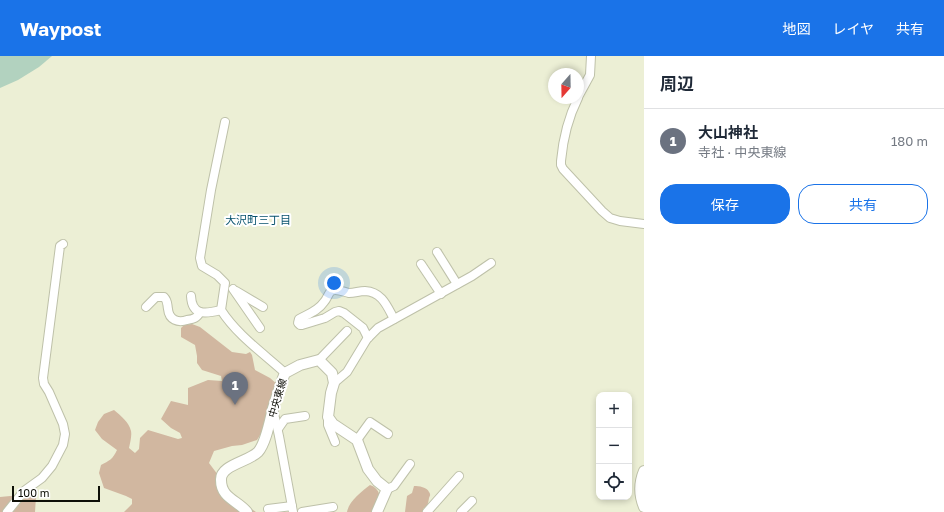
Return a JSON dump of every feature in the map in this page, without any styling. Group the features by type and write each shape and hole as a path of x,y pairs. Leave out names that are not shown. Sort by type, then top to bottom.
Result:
{"main road":[{"name":"中央東線","path":"247,512 226,494 222,486 222,473 227,468 248,460 260,451 285,373 300,365 319,360"},
{"path":"319,360 332,373 334,382 328,417 333,424 357,440 368,469 377,481 387,489 377,512"},
{"path":"644,471 641,478 640,493 644,507"}],"street":[{"path":"584,86 590,75 591,56"},
{"path":"575,104 566,128 561,161 563,169 610,218 620,222 644,224"},
{"path":"226,122 211,190 200,258 202,266 217,275 233,289 263,307"},
{"path":"7,512 24,491 42,478 52,466 64,445 65,434 62,424 49,392 44,384 43,378 60,246 63,244"},
{"path":"437,252 457,284"},
{"path":"334,382 347,372 368,338 378,328 441,294 491,263"},
{"path":"421,264 441,294"},
{"path":"226,283 221,310 228,322 285,373"},
{"path":"233,289 260,328"},
{"path":"368,338 363,328 344,313 335,312 325,318 302,325 298,323 299,319 317,310 332,290 354,293 364,291 378,294 386,304 394,320"},
{"path":"191,296 194,308 200,312 209,313 221,310"},
{"path":"146,307 156,297 164,297 167,300 168,310 173,320 191,320 196,318 200,312"},
{"path":"319,360 347,331"},
{"path":"268,509 292,509 273,409"},
{"path":"278,429 285,419 305,416"},
{"path":"328,417 328,424 335,442"},
{"path":"357,440 370,422 388,434"},
{"path":"387,489 394,486 410,464"},
{"path":"427,512 459,476"},
{"path":"461,512 472,501"},
{"path":"302,512 333,507"}],"shaded area":[{"path":"0,56 52,56 39,67 18,80 0,88"},
{"path":"192,324 200,327 232,352 246,354 250,352 255,370 270,378 277,384 262,432 257,440 214,451 209,463 227,489 256,512 124,512 132,504 132,499 104,488 99,473 101,465 114,456 117,450 102,439 95,430 98,422 104,414 114,410 124,419 130,428 131,435 129,448 135,453 139,449 140,438 148,430 178,439 182,438 180,433 171,428 161,419 171,401 188,405 188,388 208,380 222,381 221,376 202,370 197,363 195,345 181,337 181,328 184,325"},
{"path":"370,485 379,493 381,500 381,512 347,512 353,500"},
{"path":"414,486 425,488 430,494 428,505 423,509 424,512 405,512 407,496 412,493"},
{"path":"31,494 36,497 35,512 0,512 0,497"}],"place":[{"name":"大山神社","path":"235,405"}],"district":[{"name":"大沢町三丁目","path":"258,219"}]}
